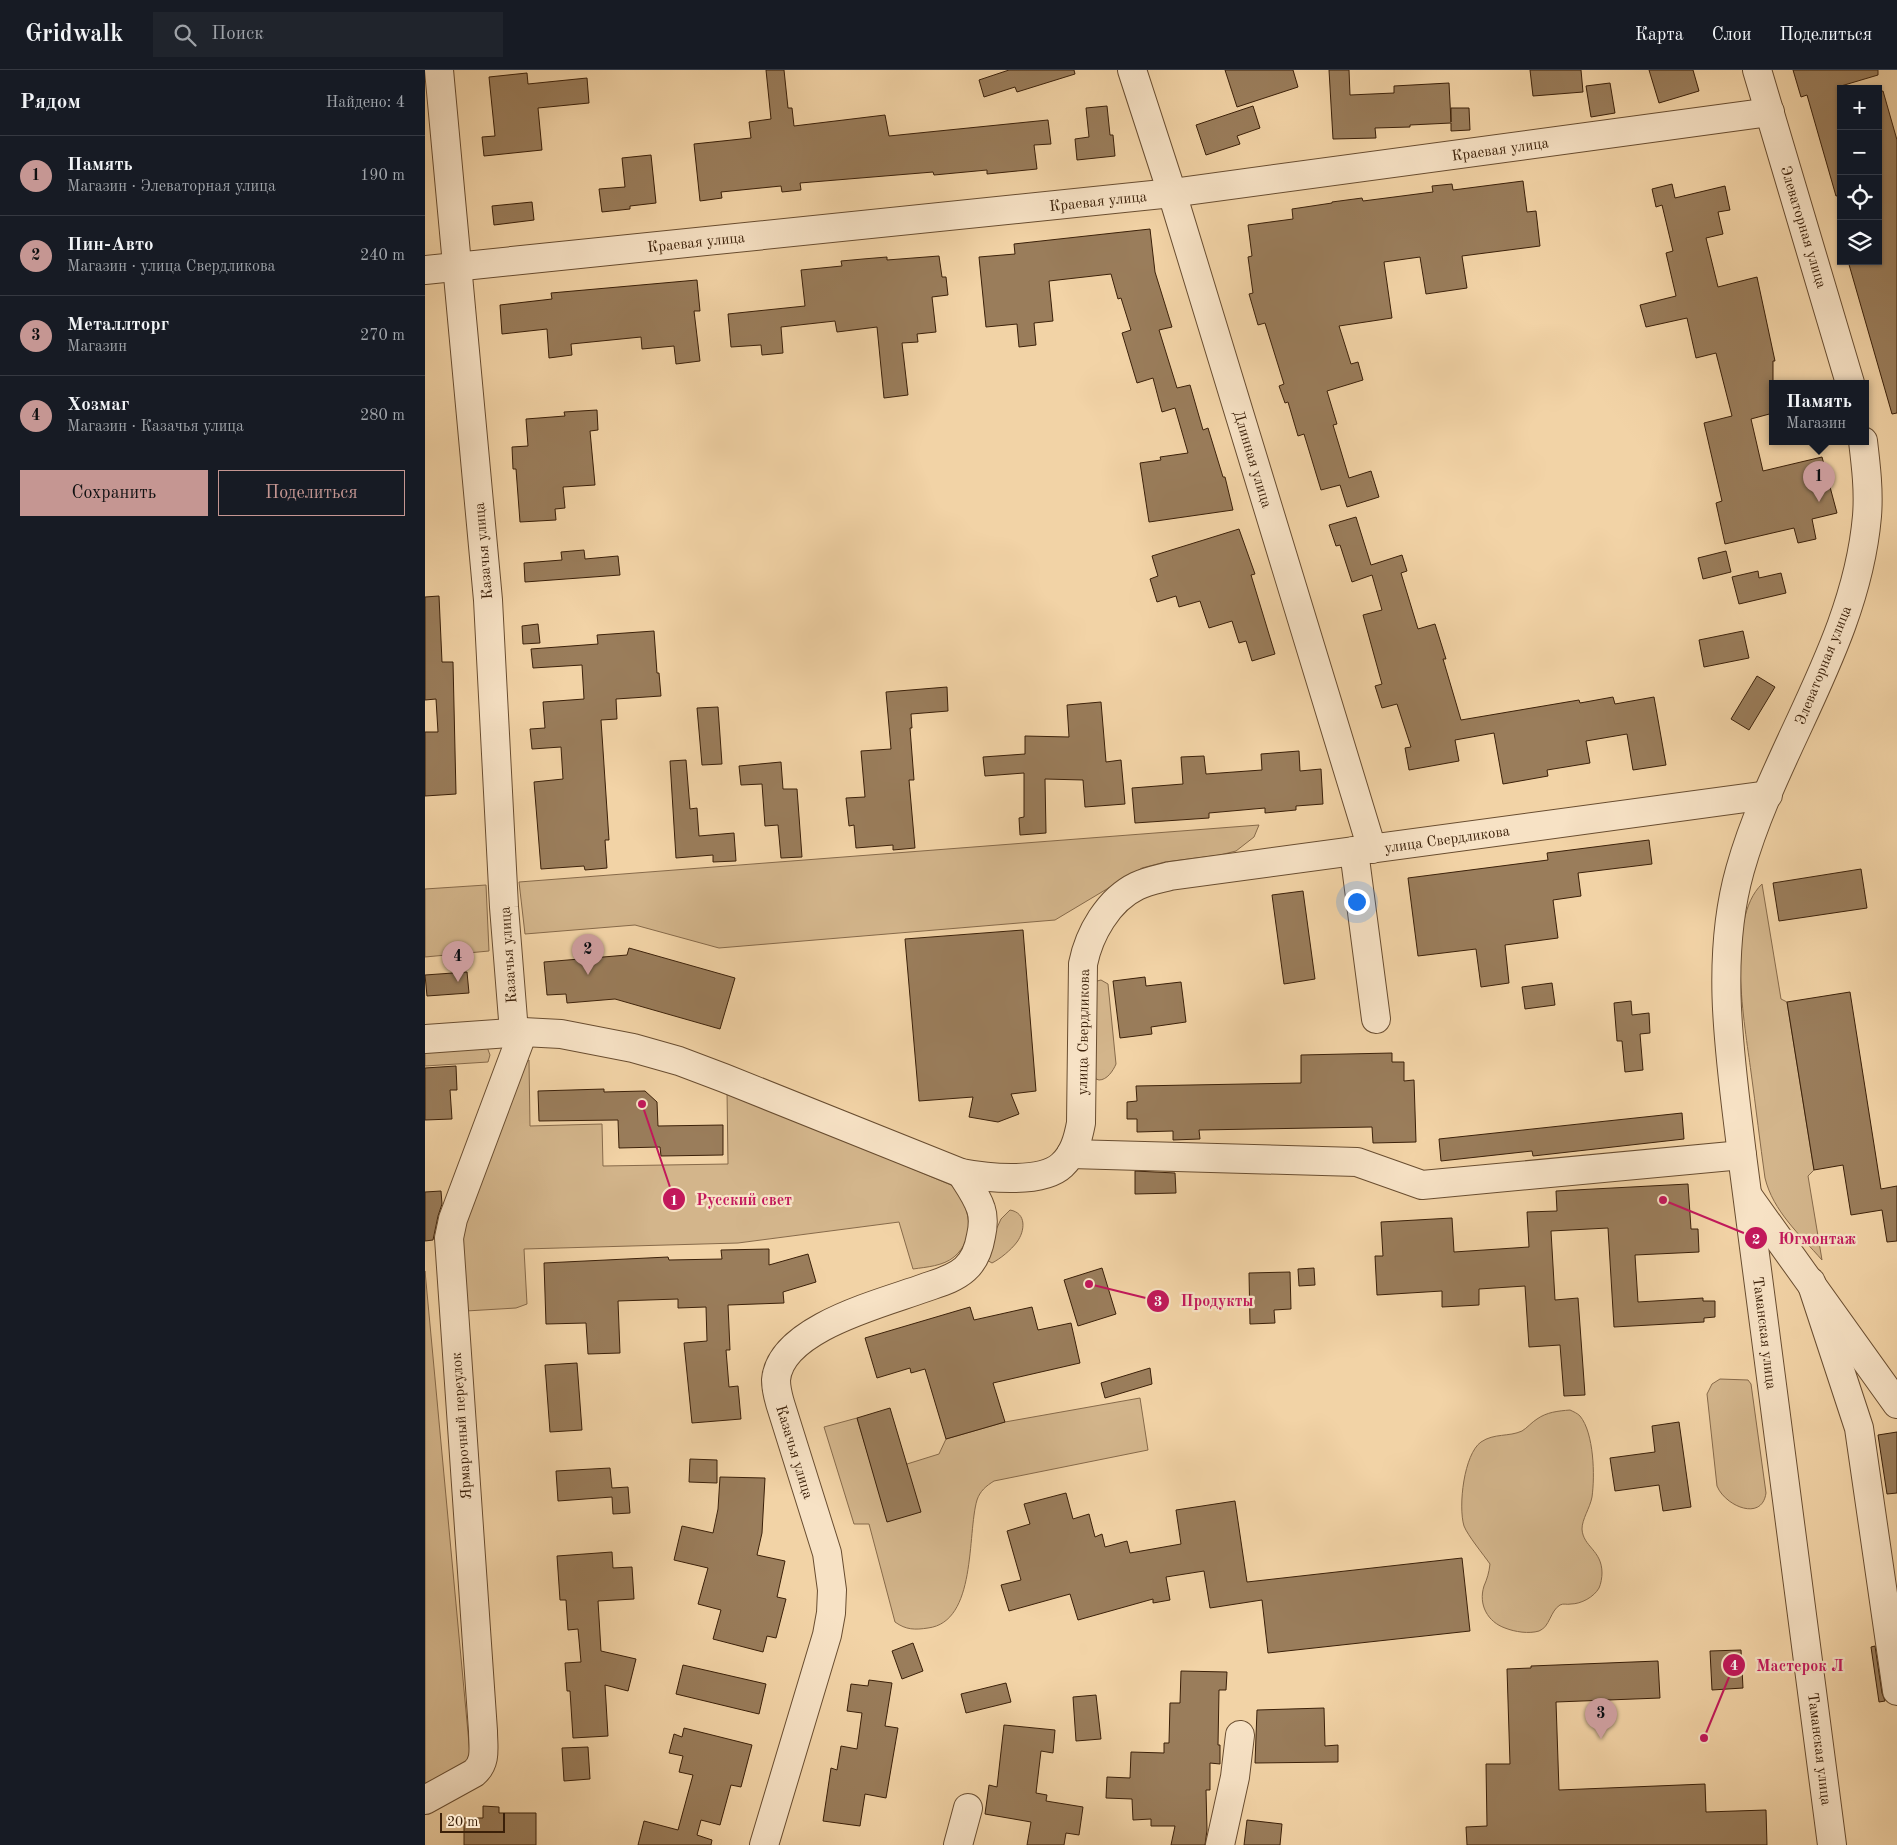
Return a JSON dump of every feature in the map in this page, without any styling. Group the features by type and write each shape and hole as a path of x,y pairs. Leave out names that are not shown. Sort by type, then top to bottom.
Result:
{"street":[{"name":"Казачья улица","path":"439,70 488,600 504,907 519,1032"},
{"name":"Длинная улица","path":"1132,70 1172,193 1363,850 1376,1020"},
{"name":"Элеваторная улица","path":"1757,70 1849,380"},
{"name":"Краевая улица","path":"425,270 1172,193 1769,112"},
{"name":"Элеваторная улица","path":"1768,795 1831,652 1851,597 1867,516 1867,473 1864,445"},
{"name":"улица Свердликова","path":"425,1039 519,1032 561,1034 589,1038 679,1061 961,1173 995,1178 1035,1175 1053,1171 1059,1167 1071,1154 1079,1137 1081,1123 1083,964 1094,932 1111,907 1121,896 1138,885 1170,876 1768,795"},
{"name":"Таманская улица","path":"1768,795 1752,833 1733,897 1729,926 1727,996 1731,1059 1742,1155 1832,1845"},
{"name":"Ярмарочный переулок","path":"425,1800 474,1774 483,1762 449,1238 453,1219 519,1032"},
{"path":"1071,1154 1357,1162 1422,1185 1742,1155"},
{"name":"Казачья улица","path":"764,1845 827,1635 832,1590 827,1553 780,1403 776,1386 778,1373 797,1344 814,1330 832,1321 955,1276 965,1270 973,1260 981,1240 983,1225 982,1211 961,1173"},
{"path":"1747,1194 1897,1404"},
{"path":"1811,1282 1859,1428 1897,1691"},
{"path":"1219,1845 1235,1777 1240,1735"},
{"path":"959,1845 968,1808"}],"shaded area":[{"path":"1259,825 1254,837 1236,851 1220,855 1165,862 1142,868 1055,920 719,948 635,925 525,934 519,882"},
{"path":"1762,884 1781,999 1787,1002 1814,1170 1808,1176 1822,1260 1796,1232 1781,1212 1774,1201 1765,1178 1745,1028 1740,974 1744,922 1751,900"},
{"path":"486,885 489,951 425,957 425,889"},
{"path":"1101,980 1108,984 1116,1064 1107,1077 1099,1080 1096,1079 1095,1075 1095,984"},
{"path":"487,1047 490,1055 488,1062 425,1066 425,1050"},
{"path":"529,1060 530,1126 602,1124 603,1166 728,1164 727,1091 951,1185 958,1192 966,1211 968,1231 966,1240 961,1249 950,1260 935,1266 913,1269 899,1222 738,1243 524,1249 527,1304 516,1308 466,1311 457,1245 524,1063"},
{"path":"1010,1210 1016,1212 1022,1219 1022,1233 1012,1248 992,1263 985,1259 985,1254 1001,1219"},
{"path":"425,1271 471,1765 425,1789"},
{"path":"1720,1379 1748,1380 1751,1384 1766,1493 1763,1502 1758,1507 1751,1509 1735,1505 1727,1500 1717,1486 1707,1394 1712,1384"},
{"path":"1140,1398 1148,1450 991,1483 982,1491 977,1500 967,1574 962,1594 955,1610 944,1622 928,1628 911,1629 895,1622 869,1524 854,1524 824,1427 857,1418 888,1521 907,1464 939,1454 946,1439 1005,1422"},
{"path":"1570,1410 1577,1413 1585,1424 1591,1444 1593,1488 1582,1529 1583,1535 1599,1559 1602,1573 1601,1583 1597,1591 1587,1599 1575,1604 1560,1605 1543,1629 1535,1632 1513,1631 1499,1625 1489,1617 1482,1600 1482,1593 1490,1564 1466,1530 1462,1517 1462,1494 1470,1457 1475,1448 1486,1439 1517,1433 1545,1415 1557,1411"}],"building":[{"path":"766,70 784,70 788,108 792,108 794,126 885,115 889,136 1048,120 1051,144 1034,145 1037,169 987,174 987,170 934,175 933,172 800,183 801,190 782,192 781,186 721,192 722,198 700,201 694,144 751,138 749,122 771,119"},
{"path":"1009,70 1074,70 1075,74 1017,92 1015,87 984,97 979,80"},
{"path":"1225,70 1293,70 1298,87 1237,107"},
{"path":"1329,70 1349,70 1350,95 1394,93 1394,86 1449,83 1451,122 1451,108 1469,108 1470,130 1451,131 1451,123 1410,125 1410,127 1375,128 1376,138 1333,139"},
{"path":"1530,70 1581,70 1583,92 1533,96"},
{"path":"1649,70 1693,70 1699,91 1659,103"},
{"path":"1793,70 1878,70 1878,75 1844,85 1837,85 1837,196 1807,95 1801,97"},
{"path":"527,73 528,84 587,78 589,103 538,108 542,150 484,156 482,137 495,136 489,77"},
{"path":"1610,83 1615,113 1591,117 1586,86"},
{"path":"1882,91 1897,140 1897,413 1892,414 1849,265 1882,265"},
{"path":"1107,106 1110,135 1113,135 1115,156 1077,160 1075,139 1089,137 1086,108"},
{"path":"1253,106 1260,128 1237,136 1240,144 1206,155 1196,125"},
{"path":"651,155 656,203 630,206 630,209 602,212 599,189 625,187 622,158"},
{"path":"1523,181 1527,212 1536,211 1540,246 1462,256 1467,288 1426,294 1420,257 1384,262 1392,318 1339,326 1351,364 1358,362 1363,380 1327,391 1337,424 1333,425 1349,478 1371,471 1379,497 1347,507 1340,485 1321,490 1304,434 1298,436 1288,402 1285,403 1279,386 1284,384 1265,323 1258,325 1249,294 1253,293 1248,257 1252,256 1248,225 1293,219 1292,209 1362,198 1363,201 1433,192 1432,186 1452,184 1453,190"},
{"path":"1672,184 1675,198 1725,186 1730,210 1718,212 1723,234 1706,238 1718,287 1757,277 1775,361 1773,361 1773,380 1769,380 1769,414 1751,419 1763,471 1822,457 1837,513 1812,519 1816,539 1798,543 1794,528 1725,544 1716,503 1722,501 1704,423 1732,416 1716,353 1696,358 1687,318 1646,327 1640,305 1676,296 1666,253 1673,251 1662,205 1656,207 1652,189"},
{"path":"532,202 534,220 494,225 492,206"},
{"path":"1150,229 1155,272 1172,327 1159,330 1177,388 1190,385 1203,430 1208,428 1223,477 1225,477 1233,510 1149,522 1140,463 1161,460 1160,457 1188,453 1175,408 1162,412 1153,378 1137,383 1122,333 1131,330 1121,298 1118,299 1111,274 1049,281 1053,321 1034,323 1036,345 1019,347 1017,324 986,327 979,257 1015,254 1014,244"},
{"path":"939,256 942,277 946,277 948,295 932,297 936,332 917,334 918,342 902,343 908,395 884,398 877,327 837,332 835,321 781,327 783,353 762,355 761,345 731,347 728,314 805,306 801,270 842,266 841,261 887,257 887,260"},
{"path":"697,280 700,311 694,311 700,361 676,364 674,346 642,349 641,337 571,344 572,355 549,358 547,329 502,334 500,305 552,299 551,293"},
{"path":"597,410 598,430 590,431 595,485 563,487 565,508 555,509 556,520 520,522 516,469 513,469 512,447 528,446 526,419 565,416 564,412"},
{"path":"1356,517 1371,565 1402,555 1407,571 1401,573 1418,629 1435,624 1461,720 1579,700 1580,703 1613,697 1615,704 1654,697 1666,765 1633,770 1627,734 1586,741 1590,763 1547,770 1548,776 1503,784 1494,733 1455,740 1459,761 1409,770 1405,748 1411,747 1397,704 1382,708 1375,686 1382,684 1363,615 1382,610 1372,575 1352,582 1340,545 1336,546 1329,525"},
{"path":"1239,529 1255,574 1251,575 1275,654 1252,661 1246,641 1239,643 1232,621 1209,628 1200,601 1179,607 1176,596 1157,602 1150,579 1158,576 1152,556"},
{"path":"584,550 585,559 618,556 620,575 525,582 524,563 562,560 561,552"},
{"path":"1726,551 1731,572 1703,579 1698,558"},
{"path":"1758,571 1759,578 1781,573 1786,593 1739,604 1732,577"},
{"path":"439,596 442,662 453,662 456,794 425,796 425,732 438,732 436,699 425,700 425,597"},
{"path":"538,624 540,643 523,644 522,626"},
{"path":"654,631 657,673 659,673 661,696 616,699 617,719 601,720 609,840 605,840 607,868 585,870 584,866 541,869 534,782 563,779 561,747 532,749 530,729 545,728 543,702 584,699 582,665 533,668 531,649 598,644 597,635"},
{"path":"1743,631 1749,658 1704,667 1699,640"},
{"path":"1757,676 1775,687 1749,730 1731,719"},
{"path":"947,687 948,711 911,714 912,728 910,728 914,780 909,780 915,848 893,850 893,845 856,848 854,825 849,826 846,798 865,797 861,751 891,749 886,692"},
{"path":"1101,702 1106,762 1121,760 1125,804 1085,807 1083,780 1045,779 1046,833 1020,835 1019,818 1024,817 1024,773 985,776 983,757 1025,754 1025,736 1069,737 1067,705"},
{"path":"718,707 722,764 702,765 697,708"},
{"path":"1299,751 1300,771 1321,769 1323,804 1296,806 1296,810 1265,813 1265,808 1209,813 1209,818 1135,823 1132,788 1183,784 1181,757 1204,756 1206,774 1262,770 1261,754"},
{"path":"686,760 690,809 697,808 699,836 734,833 736,861 713,862 713,855 676,858 670,761"},
{"path":"781,762 783,789 797,789 802,857 781,858 778,825 765,826 762,784 741,785 739,766"},
{"path":"1649,840 1652,864 1578,873 1581,896 1553,900 1558,938 1505,945 1509,983 1481,987 1476,949 1418,956 1408,878 1548,860 1547,853"},
{"path":"1861,869 1867,908 1779,921 1773,883"},
{"path":"1303,891 1315,979 1284,984 1272,895"},
{"path":"1023,930 1036,1091 1011,1094 1019,1114 998,1122 969,1117 973,1097 919,1101 905,939"},
{"path":"629,948 735,978 720,1029 615,999 567,1003 566,994 547,995 544,962 627,955"},
{"path":"467,972 469,993 427,996 425,975"},
{"path":"1145,977 1146,986 1181,982 1186,1022 1151,1027 1152,1034 1120,1038 1113,981"},
{"path":"1552,983 1555,1005 1525,1009 1522,987"},
{"path":"1850,992 1881,1189 1897,1186 1897,1241 1887,1242 1882,1210 1851,1215 1843,1165 1814,1170 1787,1002"},
{"path":"1631,1001 1632,1015 1649,1013 1650,1033 1640,1034 1643,1070 1625,1072 1622,1041 1617,1041 1614,1003"},
{"path":"1392,1053 1392,1062 1404,1062 1404,1081 1414,1080 1416,1142 1373,1143 1372,1127 1199,1130 1200,1139 1173,1140 1173,1131 1137,1132 1137,1119 1127,1119 1127,1102 1137,1101 1136,1086 1301,1083 1301,1055"},
{"path":"456,1066 457,1090 450,1090 452,1119 425,1120 425,1068"},
{"path":"604,1089 604,1092 645,1091 657,1102 658,1126 723,1125 723,1155 661,1156 660,1147 619,1148 618,1120 539,1121 538,1091"},
{"path":"1682,1113 1684,1139 1533,1156 1532,1151 1441,1161 1439,1139"},
{"path":"1135,1171 1175,1173 1176,1193 1135,1194"},
{"path":"1688,1184 1691,1229 1698,1229 1699,1252 1635,1255 1638,1302 1703,1298 1703,1301 1715,1301 1715,1317 1704,1318 1704,1322 1614,1327 1608,1228 1551,1231 1555,1300 1578,1298 1585,1395 1564,1396 1560,1345 1529,1347 1525,1286 1479,1289 1479,1305 1442,1307 1442,1291 1377,1295 1375,1256 1383,1256 1381,1222 1452,1218 1454,1252 1529,1247 1527,1212 1557,1211 1556,1191"},
{"path":"441,1191 442,1204 433,1240 425,1241 425,1192"},
{"path":"769,1249 769,1265 808,1254 816,1282 783,1292 784,1303 728,1305 730,1350 726,1350 729,1387 738,1386 741,1419 692,1423 684,1343 707,1341 706,1307 678,1308 678,1299 618,1301 620,1353 588,1354 586,1323 546,1324 544,1263 668,1257 669,1260 722,1259 721,1250"},
{"path":"1102,1268 1116,1314 1078,1326 1064,1280"},
{"path":"1314,1268 1315,1285 1299,1286 1298,1269"},
{"path":"1290,1272 1291,1309 1274,1310 1275,1323 1250,1324 1249,1273"},
{"path":"970,1307 974,1320 1032,1307 1038,1330 1071,1323 1080,1363 993,1383 1005,1422 946,1439 925,1369 911,1373 910,1368 877,1378 865,1338"},
{"path":"577,1363 582,1430 550,1432 545,1365"},
{"path":"1150,1368 1152,1384 1105,1398 1101,1383"},
{"path":"890,1408 921,1512 887,1522 857,1418"},
{"path":"1679,1422 1691,1507 1663,1511 1659,1485 1615,1491 1610,1458 1655,1452 1652,1426"},
{"path":"1897,1432 1897,1493 1887,1494 1878,1435"},
{"path":"690,1459 717,1460 717,1483 689,1482"},
{"path":"610,1468 612,1488 628,1487 630,1513 613,1514 612,1497 558,1501 556,1471"},
{"path":"720,1477 765,1478 762,1533 757,1555 785,1561 777,1597 786,1599 776,1638 767,1636 763,1652 713,1639 721,1610 698,1604 708,1568 674,1560 682,1526 713,1533 718,1509"},
{"path":"1066,1493 1073,1519 1089,1514 1095,1537 1102,1534 1105,1547 1127,1541 1130,1553 1181,1544 1176,1510 1235,1501 1247,1582 1462,1558 1470,1631 1268,1653 1262,1600 1210,1608 1204,1571 1166,1577 1170,1600 1153,1603 1153,1599 1078,1620 1070,1594 1009,1611 1001,1585 1021,1580 1007,1531 1030,1524 1024,1504"},
{"path":"612,1552 613,1568 632,1567 634,1599 598,1601 601,1651 636,1659 628,1691 605,1685 608,1736 573,1738 570,1691 567,1691 565,1663 581,1662 578,1629 568,1630 566,1600 560,1600 557,1556"},
{"path":"913,1643 923,1671 902,1679 892,1651"},
{"path":"1875,1646 1882,1693 1885,1701 1879,1702 1871,1647"},
{"path":"1741,1650 1743,1688 1712,1690 1710,1651"},
{"path":"1658,1661 1660,1698 1556,1702 1559,1790 1705,1784 1706,1812 1766,1810 1767,1845 1467,1845 1466,1827 1487,1826 1486,1764 1510,1764 1507,1669 1531,1668 1531,1666"},
{"path":"683,1665 766,1684 759,1714 676,1694"},
{"path":"1181,1671 1227,1672 1226,1690 1219,1690 1218,1745 1220,1745 1220,1764 1210,1763 1210,1790 1206,1790 1207,1830 1205,1845 1171,1845 1175,1826 1151,1826 1151,1819 1133,1820 1132,1799 1106,1798 1107,1777 1130,1778 1131,1752 1164,1753 1164,1743 1169,1743 1170,1703 1180,1703"},
{"path":"869,1680 892,1683 885,1726 898,1728 886,1798 865,1794 860,1826 823,1821 831,1768 837,1770 841,1746 857,1749 862,1713 847,1711 851,1684 868,1686"},
{"path":"1006,1683 1011,1702 966,1713 961,1694"},
{"path":"1096,1695 1101,1739 1076,1741 1073,1697"},
{"path":"1324,1708 1325,1746 1338,1745 1338,1762 1255,1763 1257,1710"},
{"path":"1004,1725 1055,1730 1053,1753 1041,1751 1036,1793 1047,1795 1046,1801 1083,1807 1079,1835 1066,1833 1064,1845 1027,1845 1031,1822 985,1814 989,1785 997,1787"},
{"path":"684,1728 752,1745 741,1787 731,1785 720,1825 701,1820 697,1835 712,1840 711,1845 638,1845 644,1821 678,1830 693,1775 679,1772 683,1756 669,1753 674,1734 682,1737"},
{"path":"588,1747 590,1779 564,1781 562,1748"},
{"path":"483,1806 499,1807 499,1813 536,1813 536,1845 464,1845 464,1818 483,1818"},
{"path":"1247,1820 1282,1824 1280,1845 1244,1845"}],"place":[{"name":"Память","path":"1819,502"},
{"name":"Пин-Авто","path":"588,975"},
{"name":"Хозмаг","path":"458,982"},
{"name":"Русский свет","path":"642,1104"},
{"name":"Югмонтаж","path":"1663,1200"},
{"name":"Продукты","path":"1089,1284"},
{"name":"Мастерок Л","path":"1704,1738"},
{"name":"Металлторг","path":"1601,1739"}]}
